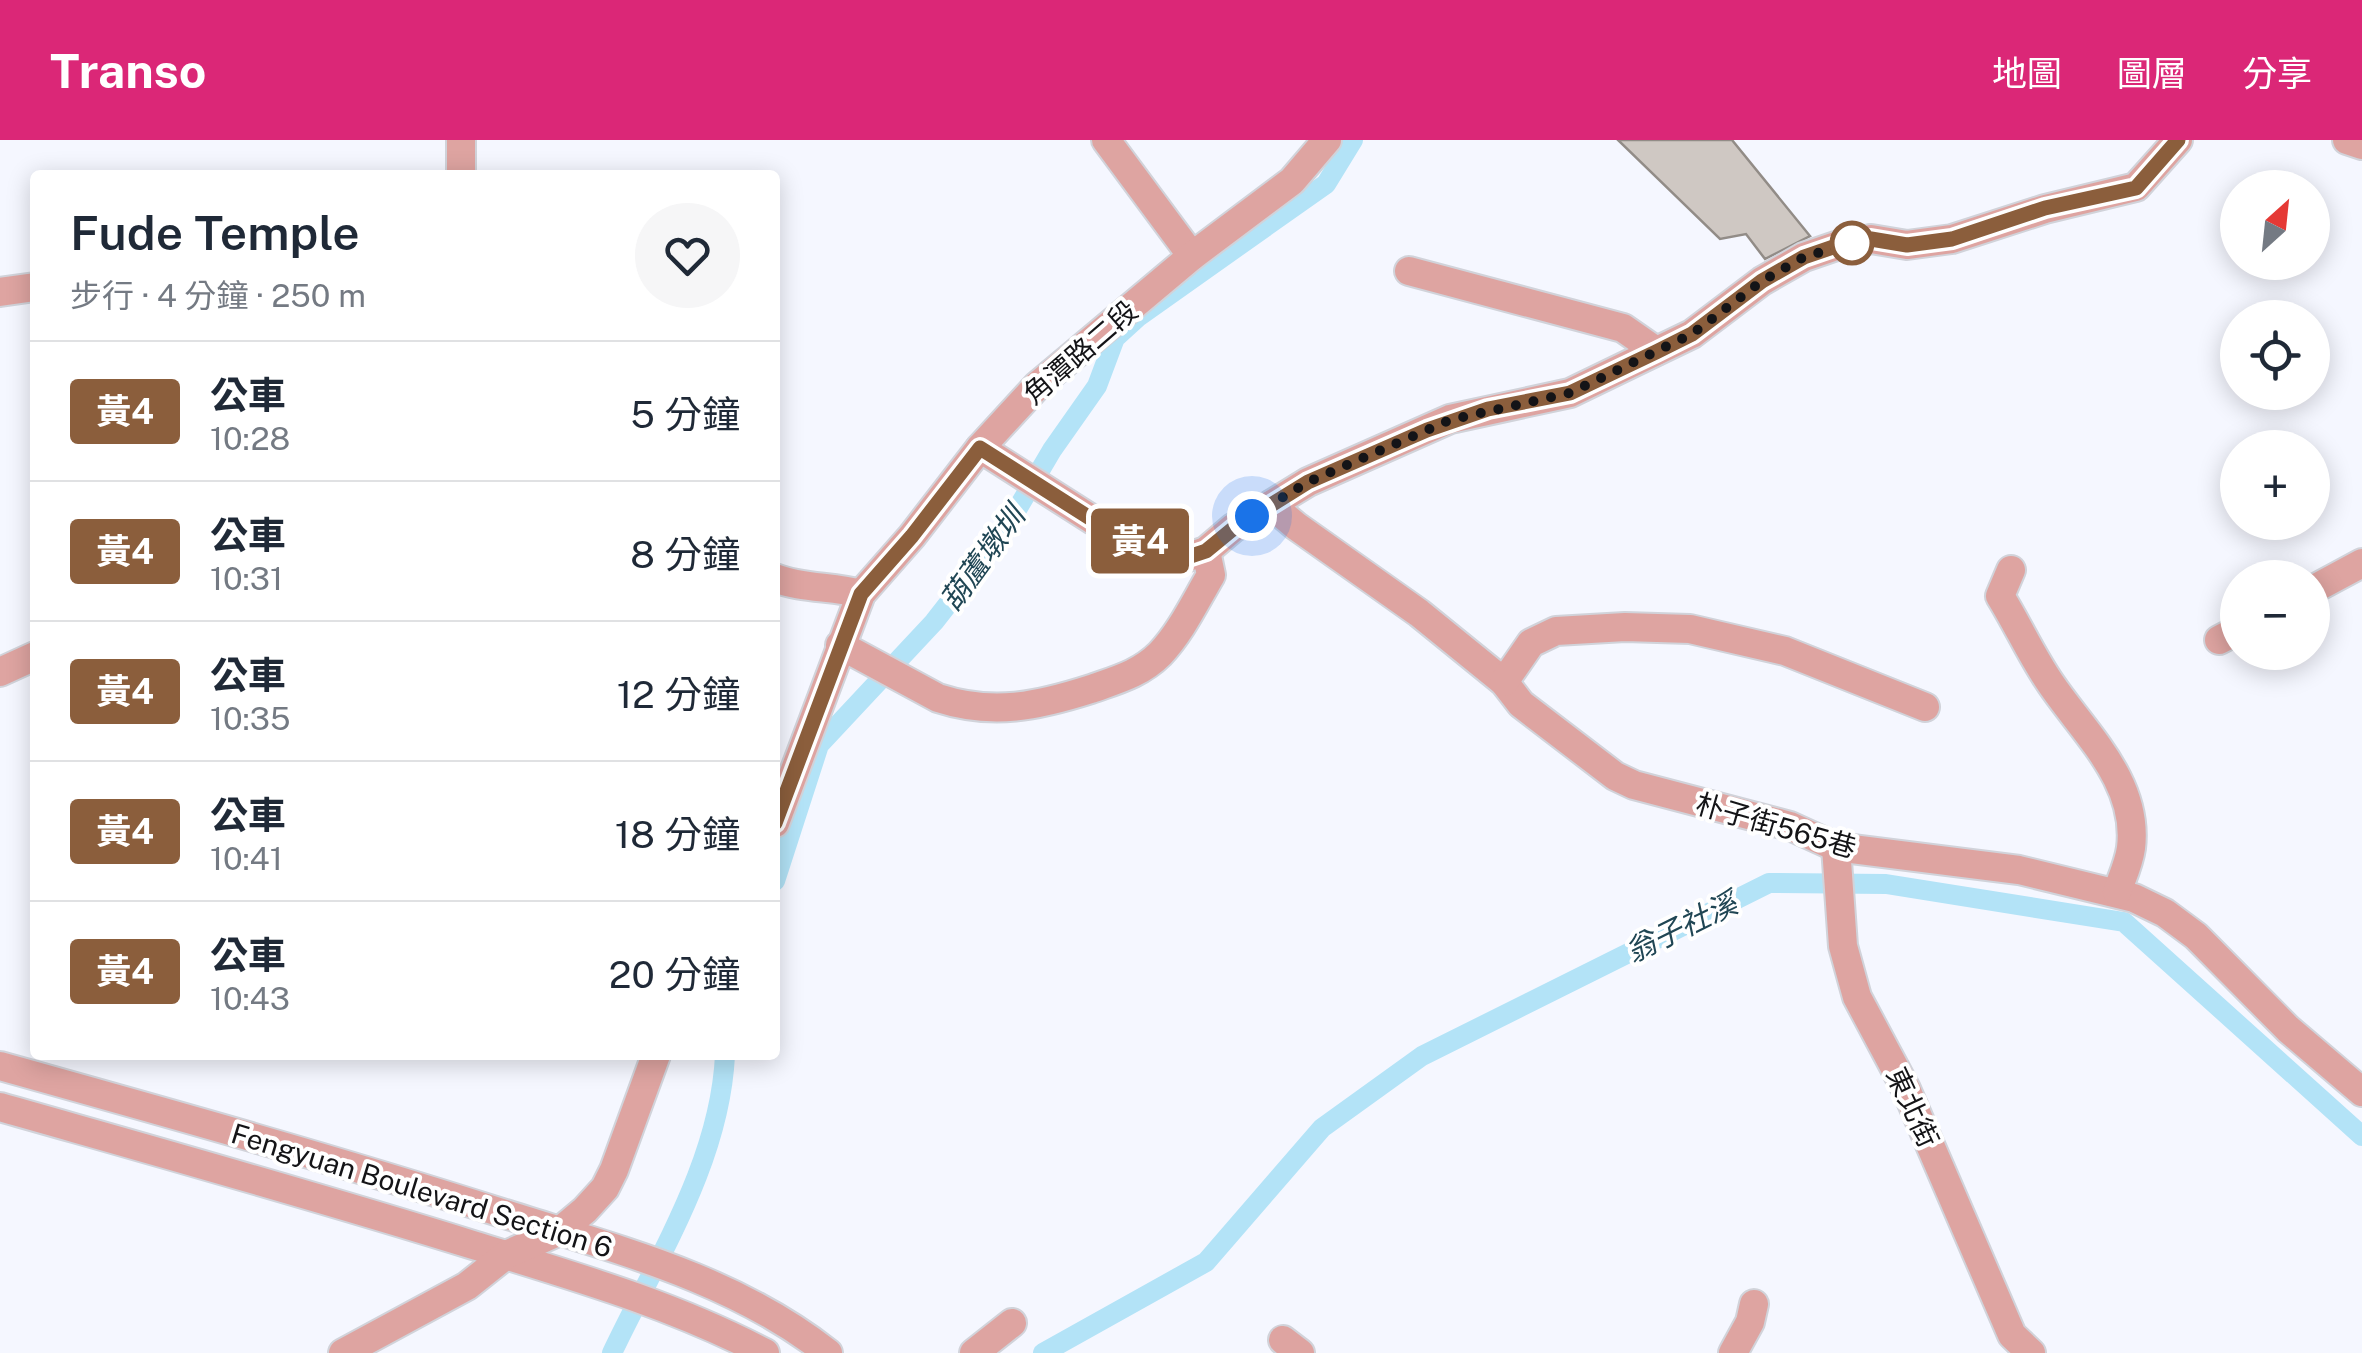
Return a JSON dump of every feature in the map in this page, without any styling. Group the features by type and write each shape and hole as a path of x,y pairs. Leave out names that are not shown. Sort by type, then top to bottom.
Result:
{"street":[{"path":"461,140 461,170"},
{"path":"1106,140 1192,256"},
{"name":"角潭路二段","path":"780,809 861,594 980,448 1037,386 1192,256 1292,181 1327,140"},
{"path":"980,448 1093,520 1151,546 1188,557 1206,551 1234,528 1308,482 1450,420 1570,393 1656,352 1692,334 1762,281 1804,257 1871,239 1907,245 1952,239 2045,208 2136,188 2178,140"},
{"path":"2348,140 2362,145"},
{"path":"1408,271 1623,328 1656,352"},
{"path":"0,292 30,289"},
{"name":"朴子街565巷","path":"1271,505 1419,613 1504,682 1521,704 1615,776 1634,785 1790,826 1836,852 2019,870 2117,892 2150,905 2182,924 2288,1029 2362,1092"},
{"path":"840,645 954,703 1006,709 1042,704 1129,676 1159,655 1210,576 1206,551"},
{"path":"2330,580 2362,563"},
{"path":"2010,570 2000,596 2048,680 2115,771 2125,796 2131,823 2131,851 2117,892"},
{"path":"780,580 861,594"},
{"path":"1504,682 1530,643 1556,631 1690,629 1785,651 1925,708"},
{"path":"0,672 30,658"},
{"name":"東北街","path":"1836,852 1843,946 1858,997 1906,1089 2012,1335 2031,1353"},
{"path":"343,1353 467,1286 506,1255 560,1231 605,1188 654,1060"},
{"name":"Fengyuan Boulevard Section 6","path":"0,1066 386,1176 688,1272 771,1314 828,1353"},
{"name":"Fengyuan Boulevard Section 6","path":"0,1107 597,1284 676,1311 764,1353"},
{"path":"1733,1353 1750,1322 1754,1304"},
{"path":"974,1353 1012,1323"}],"building":[{"path":"1618,140 1732,140 1810,236 1765,259 1746,234 1720,239"}],"waterway":[{"name":"葫蘆墩圳","path":"780,866 819,745 934,622 1002,535 1052,450 1097,386 1115,338 1138,317 1326,184 1353,140"},
{"name":"翁子社溪","path":"1043,1353 1206,1262 1322,1128 1422,1056 1769,883 1886,884 2124,922 2362,1136"},
{"name":"葫蘆墩圳","path":"612,1353 699,1171 721,1095 724,1060"}],"bus line":[{"name":"黃4","path":"780,809 861,594 980,448 1093,520 1151,546 1188,557 1206,551 1234,528 1308,482 1450,420 1570,393 1656,352 1692,334 1762,281 1804,257 1871,239 1907,245 1952,239 2045,208 2136,188 2178,140"}],"route":[{"path":"1252,516 1308,482 1450,420 1570,393 1692,334 1762,281 1804,257 1852,243"}]}
